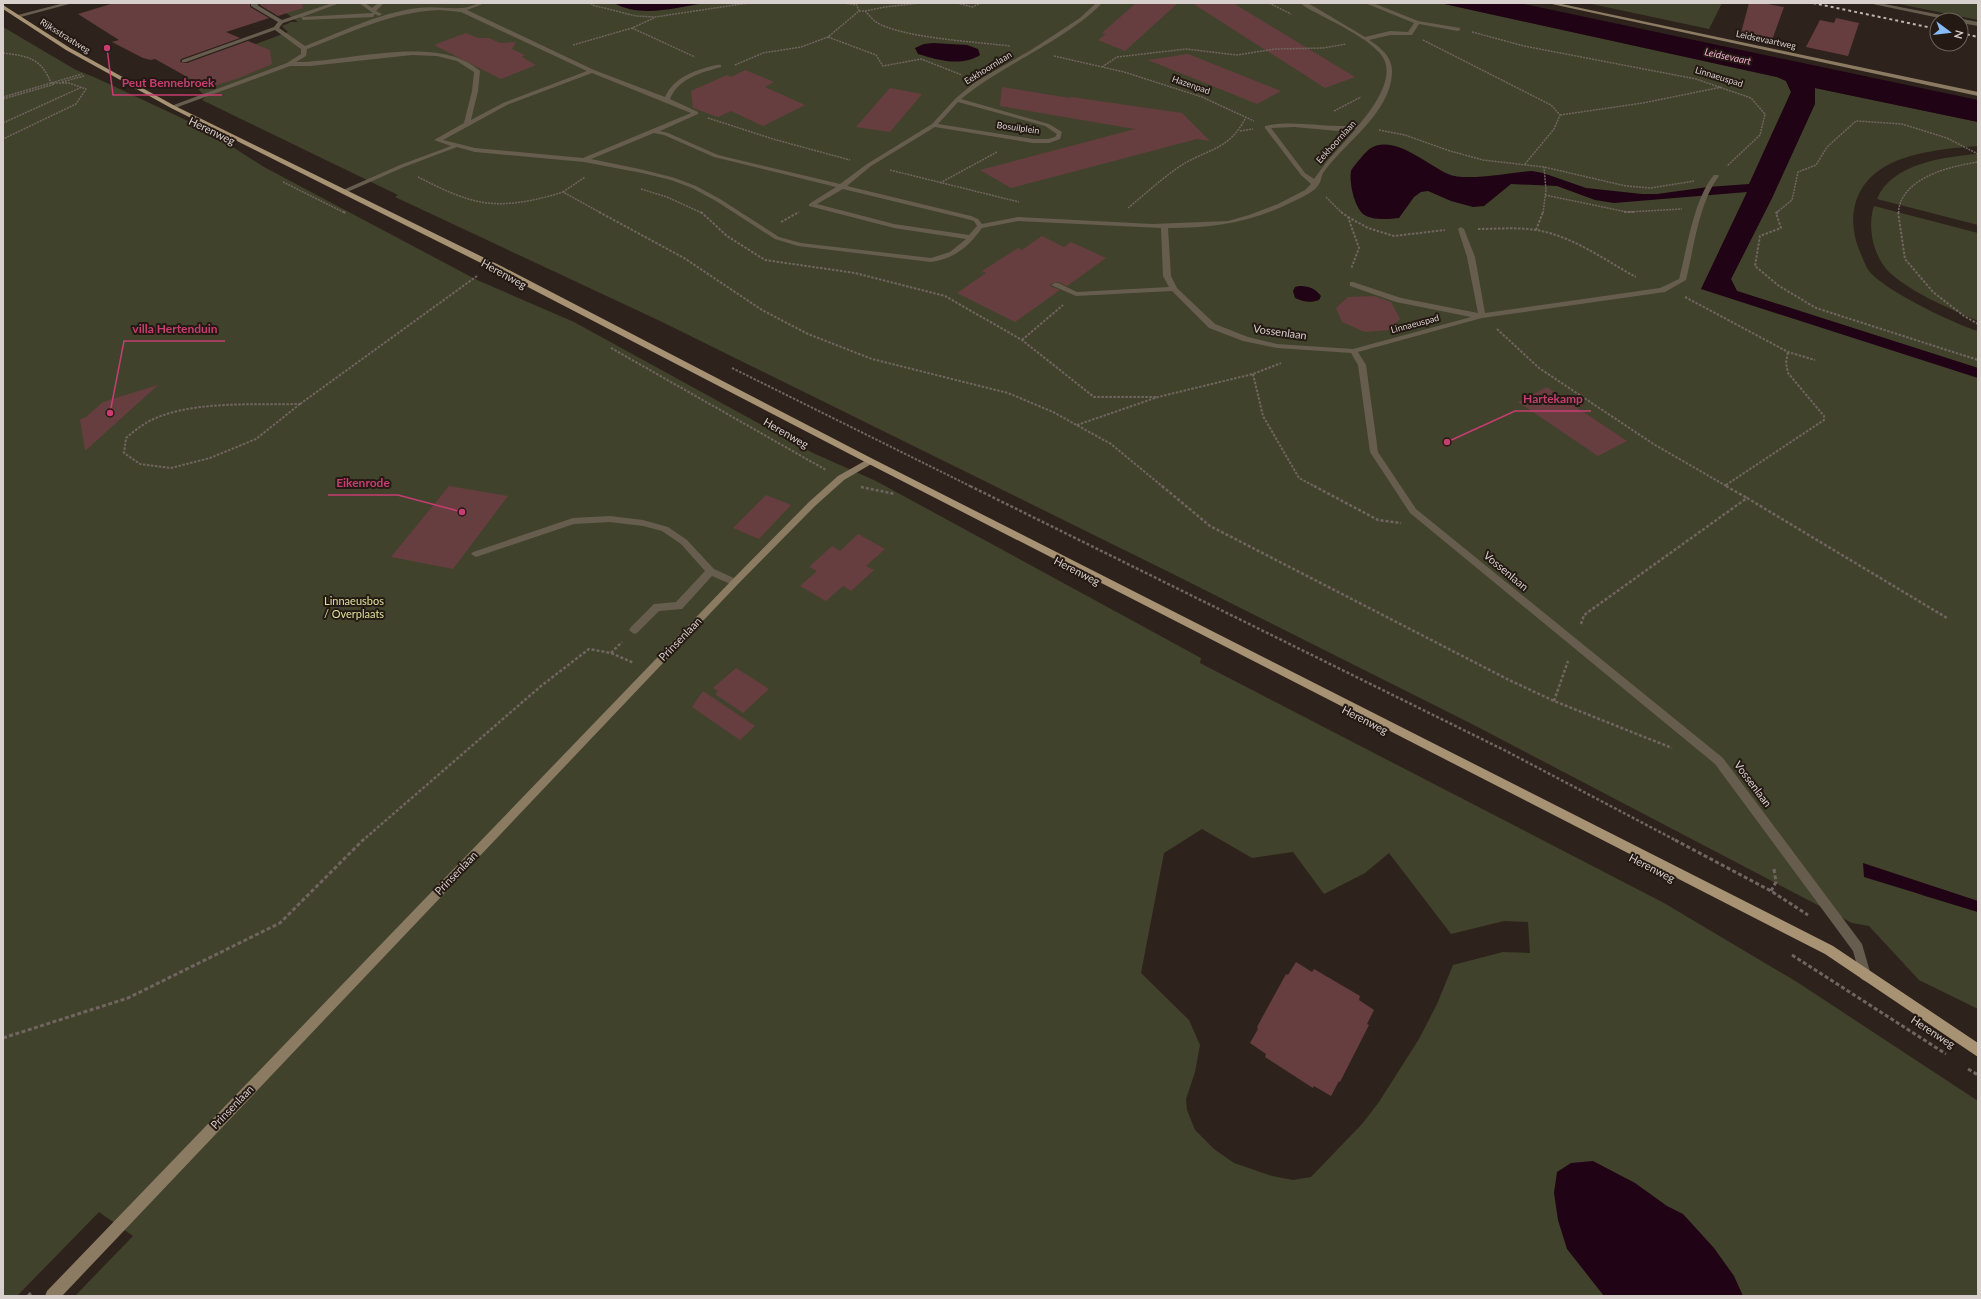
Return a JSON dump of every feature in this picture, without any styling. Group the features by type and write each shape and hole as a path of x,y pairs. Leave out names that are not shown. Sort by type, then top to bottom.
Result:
{"main road":[{"name":"Rijksstraatweg","path":"3,7 68,49 118,78"},
{"name":"Herenweg","path":"118,78 173,107 345,191 870,461 1822,946 1978,1051"}],"street":[{"path":"17,16 70,3"},
{"path":"258,3 253,5 281,22"},
{"path":"184,61 276,28 281,22 337,3"},
{"path":"362,3 372,11 381,15"},
{"path":"372,11 381,3"},
{"path":"462,10 482,3"},
{"name":"Eekhoornlaan","path":"811,205 842,186 869,165 934,125 957,100 977,83 1033,51 1082,19 1099,3"},
{"name":"Eekhoornlaan","path":"980,226 1018,219 1164,227 1230,222 1260,214 1308,191 1316,184 1320,173 1363,126 1384,92 1390,74 1386,57 1364,39 1303,3"},
{"path":"1368,3 1417,22 1458,29"},
{"name":"Leidsevaartweg","path":"1550,3 1978,94"},
{"path":"1871,3 1929,14"},
{"path":"293,18 381,15 434,6 446,6 462,10 592,72 667,100 696,113"},
{"path":"276,28 304,48 322,42 381,15"},
{"path":"1364,39 1390,33 1410,34 1417,22"},
{"name":"Herenweg","path":"173,107 289,64 304,55 304,48"},
{"path":"289,64 309,65 348,59 407,54 452,57 468,63 477,70 477,85 471,100 467,124"},
{"path":"667,100 669,93 676,83 691,74 719,66"},
{"path":"592,72 505,104 437,140 455,146 475,150 584,160 654,175 694,187 718,200 777,238 800,245 932,260 942,259 951,255 972,238 980,226 976,220 969,217 716,156 666,134 654,131"},
{"name":"Bosuilplein","path":"934,125 1033,141 1049,141 1058,138 1060,133 1047,125 957,100"},
{"path":"584,160 696,113"},
{"path":"1316,184 1303,174 1267,127 1278,124 1339,129 1363,126"},
{"path":"345,191 397,168 440,154 455,146"},
{"name":"Linnaeuspad","path":"1353,352 1482,316 1662,290 1682,280 1694,228 1710,183 1716,176"},
{"path":"811,205 894,226 972,238"},
{"name":"Vossenlaan","path":"1164,227 1167,276 1174,289 1212,326 1246,339 1277,346 1353,352 1362,365 1374,452 1413,511 1719,761 1858,948 1864,975"},
{"path":"1353,284 1399,300 1482,316 1471,257 1460,229"},
{"path":"1055,284 1076,294 1174,289"},
{"name":"Prinsenlaan","path":"52,1296 650,670 812,504 841,478 870,461"},
{"path":"476,554 573,521 610,520 643,523 665,529 684,542 711,570 736,582"},
{"path":"634,630 656,607 679,606 711,570"}],"path":[{"path":"591,3 592,5 612,11 636,16 655,17 748,3"},
{"path":"844,3 856,4 859,11"},
{"path":"734,66 763,53 801,47 828,37 859,11 865,11 879,6 889,7 920,3"},
{"path":"924,3 957,3 972,7 981,3"},
{"path":"1269,3 1296,17"},
{"name":"Hazenpad","path":"865,11 876,22 898,30 920,35 999,43 1124,72 1202,97 1267,127"},
{"path":"550,52 632,28 655,17"},
{"path":"632,28 676,48"},
{"name":"Linnaeuspad","path":"1458,29 1524,46 1696,79 1723,87 1751,98 1765,114 1760,135 1716,176"},
{"path":"1410,34 1551,106 1560,115"},
{"path":"828,37 876,55 883,66 921,60 963,75"},
{"path":"1102,67 1117,56 1186,49 1237,55 1275,49 1323,48 1347,44 1364,39"},
{"path":"1341,41 1347,44"},
{"path":"3,53 31,56 47,70 51,83"},
{"path":"84,74 60,82 3,98 51,83 84,74"},
{"path":"3,139 76,104 86,89 60,82 51,83"},
{"path":"3,123 82,87"},
{"path":"1560,115 1629,106 1723,87"},
{"name":"Eekhoornlaan","path":"1315,127 1331,113 1360,98 1365,93"},
{"path":"696,113 724,124 869,165 1019,202"},
{"path":"1525,164 1529,157 1552,132 1559,122 1560,115"},
{"path":"1127,210 1155,184 1184,163 1226,144 1240,131 1246,117"},
{"path":"1978,154 1947,138 1902,124 1856,121 1827,147 1816,165 1798,172 1792,200 1776,213 1780,228 1760,236 1755,266 1779,286 1816,308 1978,360"},
{"path":"1363,126 1405,135 1450,151 1483,160 1544,167 1638,188 1651,188 1697,181 1710,183"},
{"path":"939,183 989,155 999,152"},
{"path":"1978,162 1954,166 1914,183 1904,195 1898,209 1905,259 1933,292 1964,316 1978,324"},
{"path":"397,168 444,190 482,203 549,197 563,192 601,164"},
{"path":"1536,230 1540,225 1546,190 1546,173 1544,167"},
{"path":"283,181 351,216"},
{"path":"1316,184 1336,208 1348,217 1368,228 1394,236 1460,229 1536,230 1548,232 1573,242 1662,290 1687,298 1788,352 1815,360"},
{"path":"636,188 667,197 699,210 727,236 765,260 855,273 945,296 1022,340 1094,397 1158,397"},
{"path":"563,192 684,258 762,310 808,334 872,358 1008,393 1053,412 1111,444 1210,526 1509,680 1554,701 1661,745 1675,749 1704,748"},
{"path":"1545,195 1606,209 1627,212 1701,210"},
{"path":"765,231 811,205"},
{"path":"1348,217 1359,248 1350,270 1353,284"},
{"name":"Herenweg","path":"300,404 480,273 473,270"},
{"path":"1022,340 1076,294"},
{"path":"1482,316 1539,368 1655,445 1748,498 1947,618"},
{"name":"Herenweg","path":"605,344 841,478 870,490 902,496"},
{"path":"1077,425 1158,397 1253,374 1315,349"},
{"path":"1726,485 1824,420 1824,416 1788,372 1786,363 1788,352"},
{"path":"725,365 1506,751 1771,891"},
{"path":"1253,374 1263,416 1299,478 1378,520 1434,528"},
{"path":"300,404 256,439 210,458 171,468 140,464 124,453 126,438 146,424 166,414 192,407 300,404"},
{"path":"1554,701 1584,615 1748,498"},
{"path":"3,1038 128,998 280,923 374,829 541,686 589,649 611,653 650,670"},
{"name":"Herenweg","path":"1788,952 1952,1058"},
{"path":"1965,1067 1978,1075"}],"green space":[{"path":"273,3 1440,3 1781,78 1786,81 1791,92 1710,287 1978,376 1978,905 1918,894 1978,912 1978,1009 1919,980 1869,926 1852,923 1472,724 1175,575 660,321 395,197 398,195 202,100 206,97 181,72 288,32 282,26 291,22 298,22"},
{"path":"1587,3 1722,3 1709,29"},
{"path":"1894,3 1978,3 1978,20 1969,18 1969,12 1938,12"},
{"name":"Linnaeusbos / Overplaats","path":"3,27 76,70 203,128 264,167 477,280 574,322 813,453 876,481 1201,658 1200,663 1664,903 1797,982 1978,1101 1978,1296 75,1296 133,1236 99,1212 17,1296 3,1296","holes":["1202,829 1252,858 1293,852 1324,894 1365,873 1389,853 1451,934 1504,921 1528,922 1530,953 1503,952 1453,965 1437,1004 1419,1039 1379,1102 1362,1124 1311,1177 1293,1180 1272,1176 1234,1163 1214,1149 1195,1130 1187,1110 1186,1099 1195,1072 1200,1045 1189,1020 1141,973 1164,853"]},
{"path":"1815,88 1978,122 1978,146 1954,148 1915,155 1891,163 1881,169 1871,177 1858,196 1853,218 1856,241 1860,252 1869,271 1877,279 1920,306 1978,331 1978,368 1737,291 1731,279 1772,198 1814,104"},
{"path":"1978,154 1978,225 1877,199 1884,187 1894,177 1920,164 1950,157"},
{"path":"1874,206 1978,233 1978,321 1920,294 1889,272 1883,265 1875,249 1871,231"}],"water":[{"path":"614,3 704,3 670,9 647,11 624,8"},
{"name":"Leidsevaart","path":"1440,3 1519,3 1978,100 1978,122 1815,88 1815,104 1772,198 1731,279 1737,291 1978,368 1978,378 1701,289 1747,192 1614,203 1595,200 1557,186 1511,184 1484,206 1473,207 1451,201 1428,191 1421,192 1414,197 1399,218 1376,219 1363,214 1357,205 1353,194 1351,171 1369,149 1380,145 1390,145 1411,152 1440,170 1456,176 1477,177 1532,171 1543,173 1586,188 1642,194 1657,194 1708,187 1749,184 1791,92 1786,81 1777,77"},
{"path":"933,43 967,45 978,49 980,55 973,59 957,62 941,60 918,54 915,48 924,44"},
{"path":"1299,286 1314,289 1321,296 1319,300 1307,302 1295,298 1293,291 1295,287"},
{"path":"1863,863 1978,901 1978,912 1864,877"},
{"path":"1593,1161 1635,1183 1667,1206 1683,1214 1714,1248 1734,1276 1743,1296 1604,1296 1567,1249 1558,1220 1554,1193 1557,1172 1571,1163"}],"building":[{"path":"114,3 250,3 250,7 269,18 226,32 240,38 181,59 180,62 187,63 248,41 270,50 272,64 239,78 207,88 155,59 151,60 143,58 112,42 119,40 78,14"},
{"path":"262,3 302,3 303,8 278,16 260,5"},
{"path":"1136,3 1178,3 1125,51 1098,40 1106,34 1102,33"},
{"path":"1192,3 1233,3 1355,77 1325,88"},
{"path":"1749,3 1762,3 1784,7 1772,40 1741,33"},
{"path":"1836,18 1859,23 1848,56 1806,47 1820,20 1834,23"},
{"path":"466,33 478,38 489,38 500,43 516,42 512,49 525,55 522,57 536,65 501,79 434,45"},
{"path":"1188,54 1281,91 1257,104 1148,60"},
{"path":"745,70 774,82 765,87 805,105 763,126 731,111 718,117 693,108 691,91 727,75 731,77"},
{"path":"1002,87 1182,113 1210,141 1197,139 1011,188 980,170 1135,129 1000,106"},
{"path":"890,88 922,94 890,132 856,127"},
{"path":"1042,236 1064,247 1071,242 1106,258 1067,286 1058,282 1050,284 1050,286 1060,290 1015,322 957,293 986,273 982,271 1018,248 1022,250"},
{"path":"1374,296 1391,302 1400,319 1389,330 1365,332 1342,322 1336,308 1348,297"},
{"path":"158,385 85,451 80,419 86,417 103,402"},
{"path":"1547,387 1627,441 1598,456 1518,402"},
{"path":"449,486 508,496 453,569 391,557"},
{"path":"766,495 791,505 759,539 733,528"},
{"path":"858,534 885,549 866,566 874,570 851,591 843,586 826,601 800,586 817,571 809,567 832,546 840,551"},
{"path":"736,668 769,689 743,713 715,694 718,691 713,688"},
{"path":"703,691 755,726 740,740 692,707"},
{"path":"1296,962 1312,972 1314,969 1360,996 1359,1000 1374,1010 1367,1024 1369,1025 1340,1082 1339,1081 1331,1096 1314,1086 1313,1088 1265,1057 1266,1054 1250,1043 1286,974 1288,975"}],"railway":[{"path":"1813,3 1929,27"},
{"path":"1969,35 1978,37"}],"place":[{"name":"Peut Bennebroek","path":"107,48"},
{"name":"villa Hertenduin","path":"110,413"},
{"name":"Hartekamp","path":"1447,442"},
{"name":"Eikenrode","path":"462,512"}]}
